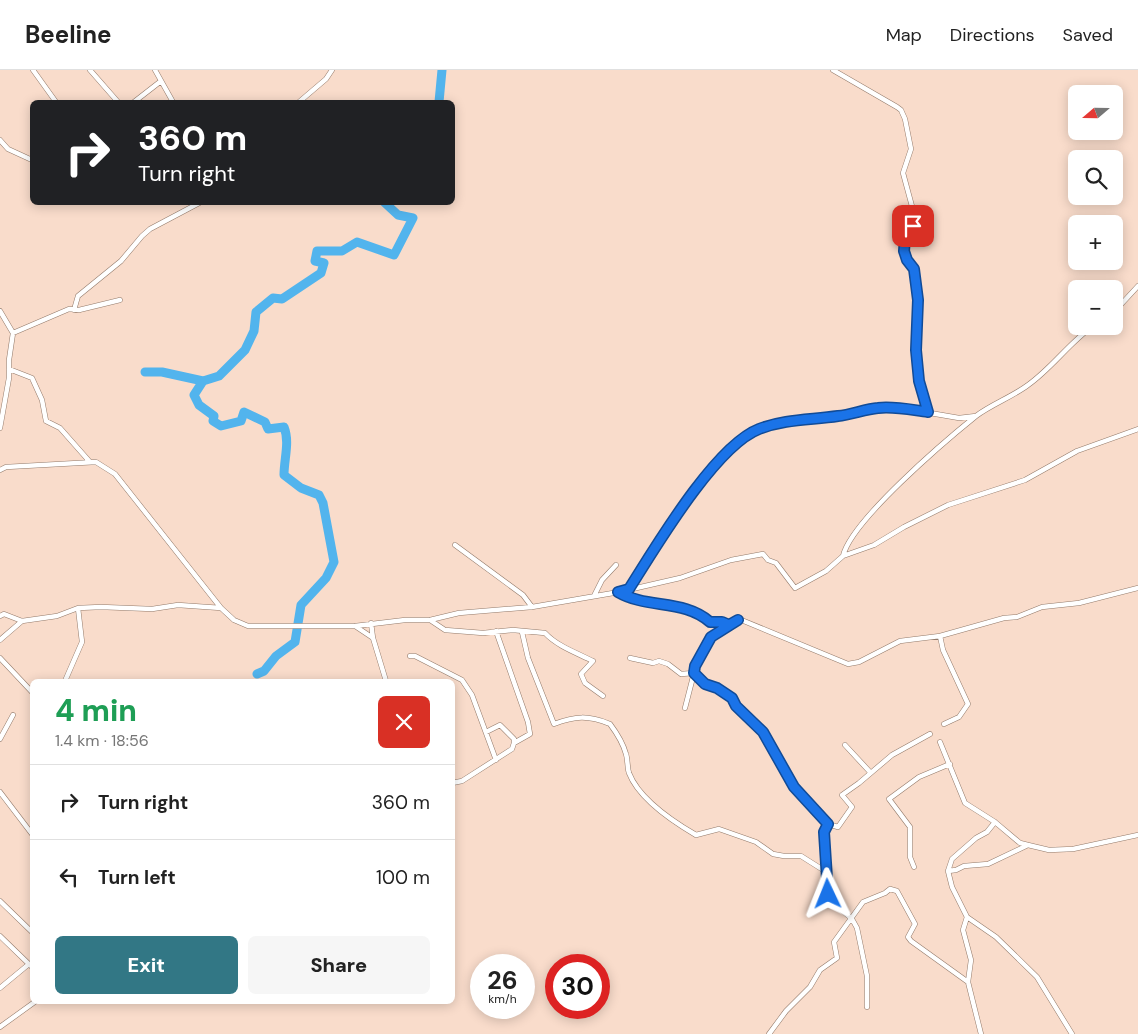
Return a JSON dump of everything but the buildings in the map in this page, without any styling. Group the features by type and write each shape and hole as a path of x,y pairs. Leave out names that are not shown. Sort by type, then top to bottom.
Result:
{"street":[{"path":"33,70 55,100"},
{"path":"90,70 116,100"},
{"path":"155,70 173,100"},
{"path":"301,100 326,79 332,70"},
{"path":"833,70 897,107 901,110 905,119 911,149 903,173 913,210 913,226 905,238 904,251 907,260 914,269 918,300 916,350 919,381 928,412"},
{"path":"137,100 161,81"},
{"path":"0,140 8,149 30,159"},
{"path":"74,310 78,296 121,261 150,229 195,205"},
{"path":"1123,302 1138,286"},
{"path":"13,333 69,309 74,310 120,300"},
{"path":"0,311 13,333 9,360 10,369 0,428"},
{"path":"843,556 845,546 870,513 912,472 976,416 995,403 1029,385 1082,335"},
{"path":"10,369 32,378 42,400 46,421 60,428 90,462"},
{"path":"629,589 697,487 730,451 758,429 794,420 839,416 880,408 928,412 959,418 976,416"},
{"path":"0,470 6,466 96,462 115,474 221,608 234,620 248,626 355,626 370,623 430,620 459,613 532,606 618,592 680,578 731,560 763,554 768,560 776,564 795,588 826,571 843,556 874,545 904,527 948,505 1025,480 1077,451 1138,429"},
{"path":"455,545 523,595 532,606"},
{"path":"594,596 602,580 616,565"},
{"path":"618,592 631,599 659,603 700,613 710,622 722,622 729,625 738,620 771,632 793,643 817,650 836,661 848,664 859,662 900,641 940,636 1004,618 1016,617 1042,607 1079,603 1138,588"},
{"path":"0,616 4,614 22,621 57,616 78,608 152,609 178,605 221,608"},
{"path":"66,679 82,642 78,608"},
{"path":"430,620 445,630 468,633 496,631 545,633 554,642 593,661 581,674 585,683 603,696"},
{"path":"685,708 695,666 711,637 738,620"},
{"path":"0,640 22,621"},
{"path":"370,623 372,638 385,679"},
{"path":"355,626 372,638"},
{"path":"496,631 528,722 530,734 514,743"},
{"path":"522,632 528,658 554,724 574,717 584,716 610,724 622,744 626,755 628,771 635,785 661,810 696,835 719,829 756,842 773,854 801,856 828,873"},
{"path":"940,636 943,650 968,704 963,714 944,724"},
{"path":"410,656 415,656 462,680 472,695 496,760"},
{"path":"0,658 30,690"},
{"path":"630,658 653,663 659,661 668,664 681,674 694,673 705,684 717,688 732,698 736,706 763,732 794,787 828,824 838,826 852,807 842,795 892,755 930,734"},
{"path":"0,740 13,715"},
{"path":"455,782 462,781 512,749 514,739 500,724 486,732"},
{"path":"940,742 965,803 995,822 1020,842 1049,850 1073,849 1138,835"},
{"path":"845,745 870,772"},
{"path":"914,868 910,856 910,827 889,799 918,777 950,764"},
{"path":"0,792 30,831"},
{"path":"995,822 987,832 976,838 952,859 948,871 952,887 967,917 996,937 1037,976 1072,1034"},
{"path":"828,824 824,832 828,873 827,888 831,899 852,919 857,928 867,976 867,1007"},
{"path":"948,871 964,866 988,864 1028,845"},
{"path":"769,1034 786,1010 810,987 820,970 837,958 834,942 863,902 870,897 886,893 890,889 897,891 915,924 908,937 911,941 968,982"},
{"path":"0,901 30,930"},
{"path":"967,917 963,930 970,960 968,982 981,1034"},
{"path":"1,939 30,964"},
{"path":"0,988 30,966"},
{"path":"0,1027 32,1004"}],"waterway":[{"path":"439,100 442,70"},
{"path":"145,372 162,372 203,381 219,376 245,350 254,331 256,312 273,298 282,299 321,273 324,263 315,261 317,251 342,251 357,242 394,255 413,218 398,215 387,205"},
{"path":"203,381 194,395 199,405 214,416 213,421 221,426 241,421 244,412 265,422 268,429 284,427 287,445 284,475 301,488 319,495 323,503 334,562 326,578 301,605 295,642 276,656 264,671 257,674"}],"route":[{"path":"828,894 824,832 828,824 794,787 763,732 736,706 732,698 717,688 705,684 694,673 695,666 711,637 738,620 729,625 722,622 710,622 700,613 659,603 631,599 618,592 629,589 697,487 730,451 744,438 758,429 794,420 839,416 880,408 928,412 919,381 916,350 918,300 914,269 907,260 904,251 905,238 913,226"}]}
